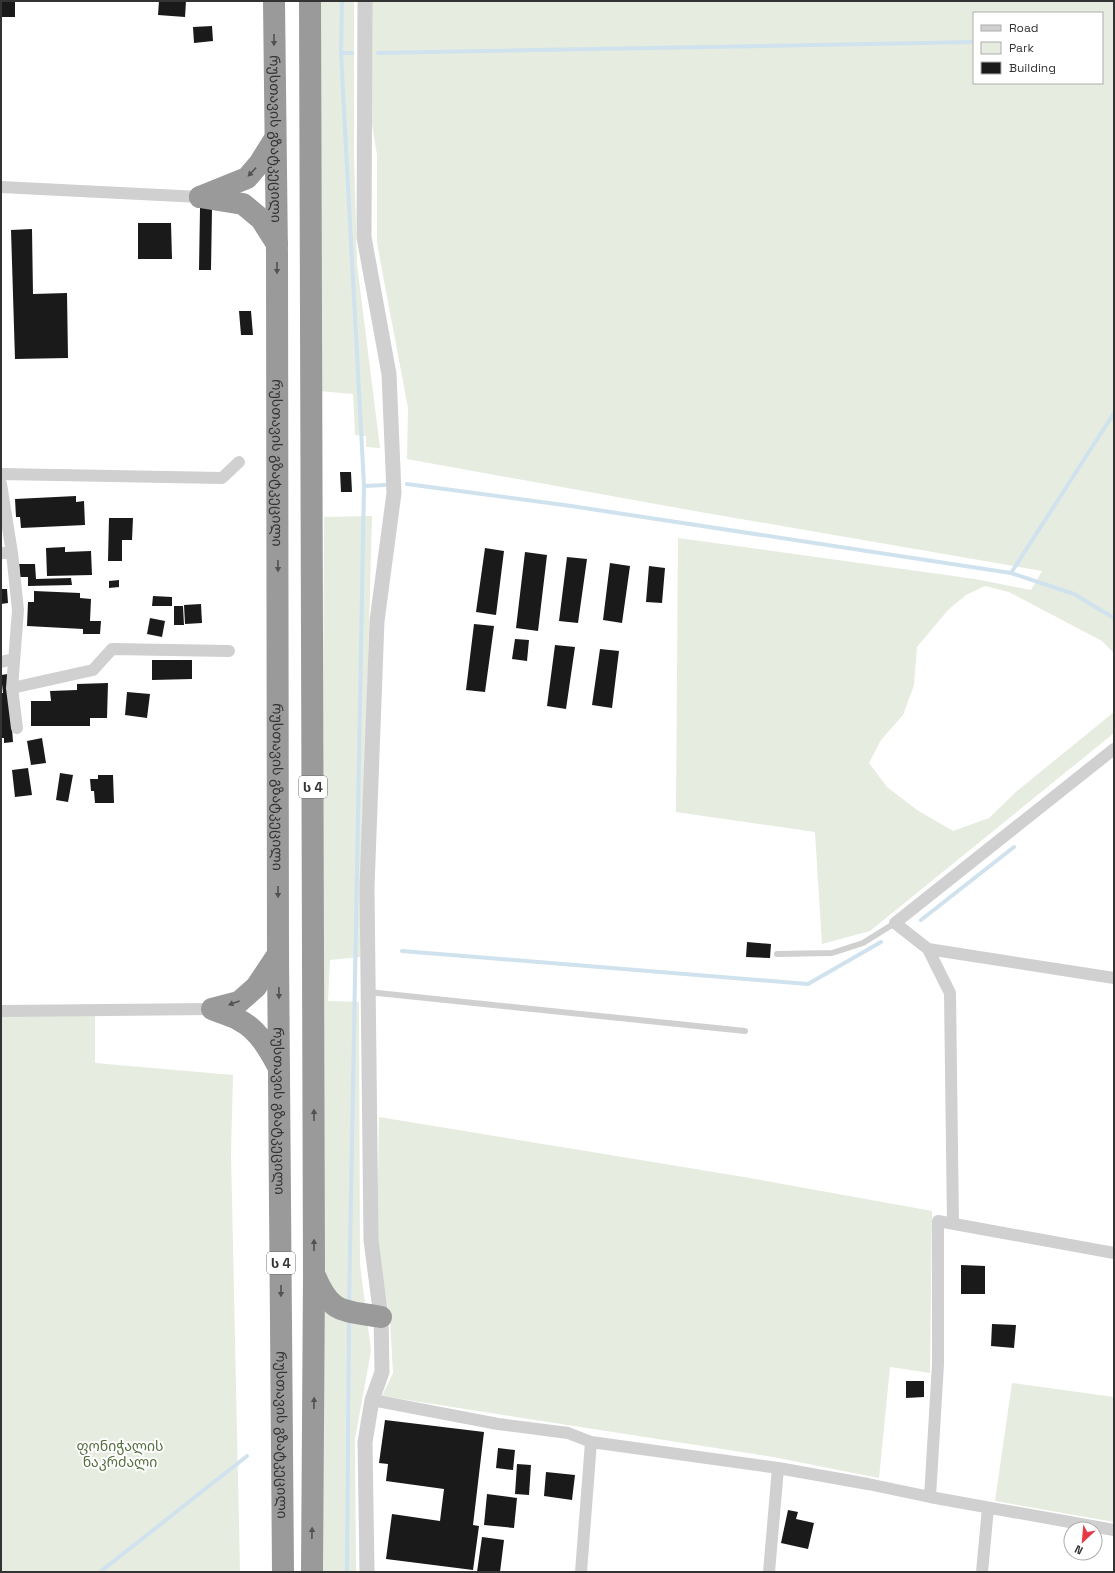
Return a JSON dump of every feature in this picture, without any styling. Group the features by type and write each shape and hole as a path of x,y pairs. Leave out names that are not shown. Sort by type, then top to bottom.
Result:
{"highway":[{"name":"რუსთავის გზატკეცილი","path":"274,1 274,140 277,244 278,954 283,1572"},
{"name":"ს 4","path":"310,1 314,1275 312,1572"},
{"path":"200,197 247,178 259,164 274,140"},
{"path":"200,197 243,204 261,219 277,244"},
{"path":"212,1009 239,1002 256,987 278,954"},
{"path":"212,1009 240,1020 255,1033 269,1050 280,1070"},
{"path":"314,1275 325,1295 342,1311 373,1315"},
{"path":"314,1347 320,1333 330,1321 342,1311"}],"street":[{"path":"365,1 364,237 389,374 392,413 394,493 377,621 367,887 373,1315 382,1372 372,1400 365,1442 367,1572"},
{"path":"1,187 200,197"},
{"path":"1,474 222,478 240,462"},
{"path":"1,484 7,553 18,610 12,688 17,728"},
{"path":"12,688 93,670 112,649 229,651"},
{"path":"1,662 14,659"},
{"path":"953,1224 950,993 928,949 895,923 1114,749"},
{"path":"928,949 1114,978"},
{"path":"1,1011 212,1009"},
{"path":"930,1497 938,1364 938,1221 1114,1254"},
{"path":"372,1400 498,1424 568,1433 591,1442 778,1468 988,1508 1114,1530"},
{"path":"581,1572 591,1442"},
{"path":"769,1572 778,1468"},
{"path":"982,1572 988,1508"}],"lane":[{"path":"777,954 832,953 864,943 895,923"},
{"path":"368,992 745,1031"}],"green space":[{"path":"318,1 354,1 354,155 357,264 380,448 366,447 366,436 355,435 353,394 319,391"},
{"path":"366,1 1114,1 1114,653 1102,641 1009,592 985,586 966,595 948,610 917,647 914,685 903,715 881,740 869,763 887,787 917,810 953,831 989,818 1017,791 1114,712 1114,733 870,931 822,944 815,832 676,812 678,538 975,579 1031,590 1042,571 689,510 407,459 408,408 377,243 377,155 367,93"},
{"path":"372,516 360,957 330,960 328,1001 359,1002 360,1264 371,1351 355,1439 356,1572 318,1572 324,517"},
{"name":"ფონიჭალის ნაკრძალი","path":"1,1016 95,1016 95,1063 233,1075 231,1153 240,1572 1,1572"},
{"path":"379,1117 744,1177 932,1211 930,1373 890,1367 879,1478 773,1457 382,1396 393,1373 390,1320 377,1239"},
{"path":"1012,1383 1114,1397 1114,1522 995,1501"}],"building":[{"path":"1,1 15,1 15,17 1,17"},
{"path":"159,1 186,1 185,17 158,15"},
{"path":"212,26 213,41 194,43 193,27"},
{"path":"200,208 212,208 211,270 199,270"},
{"path":"138,223 171,223 172,259 138,259"},
{"path":"32,229 33,294 67,293 68,358 15,359 11,230"},
{"path":"239,311 251,311 253,335 241,335"},
{"path":"340,472 351,472 352,492 341,492"},
{"path":"76,496 76,502 84,501 85,525 21,528 20,517 16,517 15,499"},
{"path":"109,518 133,518 132,540 122,540 122,561 108,561"},
{"path":"65,547 65,552 91,551 92,575 47,576 46,548"},
{"path":"485,548 504,551 496,615 476,612"},
{"path":"525,552 547,555 538,631 516,628"},
{"path":"567,557 587,559 578,623 559,621"},
{"path":"610,563 630,566 622,623 603,620"},
{"path":"19,564 35,564 36,579 71,578 72,585 28,586 28,577 20,577"},
{"path":"649,566 665,568 662,603 646,602"},
{"path":"119,580 119,587 109,588 109,581"},
{"path":"1,589 7,589 8,603 1,604"},
{"path":"34,591 80,593 80,598 91,599 90,621 101,621 100,634 83,634 83,629 27,626 28,602 34,602"},
{"path":"153,596 172,597 172,606 152,606"},
{"path":"201,604 202,623 185,624 184,605"},
{"path":"174,606 183,606 184,625 174,625"},
{"path":"150,618 165,621 162,637 147,634"},
{"path":"474,624 494,626 485,692 466,690"},
{"path":"515,639 529,640 527,661 512,659"},
{"path":"555,645 575,647 566,709 547,706"},
{"path":"600,649 619,651 612,708 592,705"},
{"path":"152,660 192,660 192,679 152,680"},
{"path":"8,674 13,742 4,743 4,738 1,738 1,693 3,693 1,675"},
{"path":"108,683 107,718 90,718 90,726 31,726 31,701 51,701 50,691 77,690 77,684"},
{"path":"127,692 150,694 147,718 125,715"},
{"path":"42,738 46,763 31,765 27,741"},
{"path":"28,768 32,795 15,797 12,770"},
{"path":"60,773 73,775 68,802 56,800"},
{"path":"98,775 113,775 114,803 95,803 94,791 91,791 90,779 98,779"},
{"path":"747,942 771,944 770,958 746,957"},
{"path":"961,1265 985,1266 985,1294 961,1294"},
{"path":"992,1324 1016,1325 1014,1348 991,1346"},
{"path":"906,1381 924,1381 924,1397 906,1398"},
{"path":"385,1420 484,1432 473,1525 479,1526 473,1570 386,1559 392,1514 440,1521 444,1489 386,1481 388,1464 379,1463"},
{"path":"498,1448 515,1450 513,1470 496,1468"},
{"path":"517,1464 531,1465 529,1495 515,1494"},
{"path":"546,1472 575,1475 572,1500 544,1496"},
{"path":"487,1494 517,1498 514,1528 484,1525"},
{"path":"788,1510 798,1512 796,1519 814,1523 808,1549 781,1543"},
{"path":"482,1537 504,1540 500,1572 477,1572"}],"waterway":[{"path":"342,1 341,53 364,486 349,1306"},
{"path":"378,53 973,42"},
{"path":"341,53 352,53"},
{"path":"1011,573 1114,413"},
{"path":"407,484 571,506 1011,573 1074,594 1114,618"},
{"path":"364,486 385,485"},
{"path":"921,920 1014,847"},
{"path":"402,951 808,984 881,942"},
{"path":"347,1572 349,1318"},
{"path":"100,1572 247,1456"}]}
